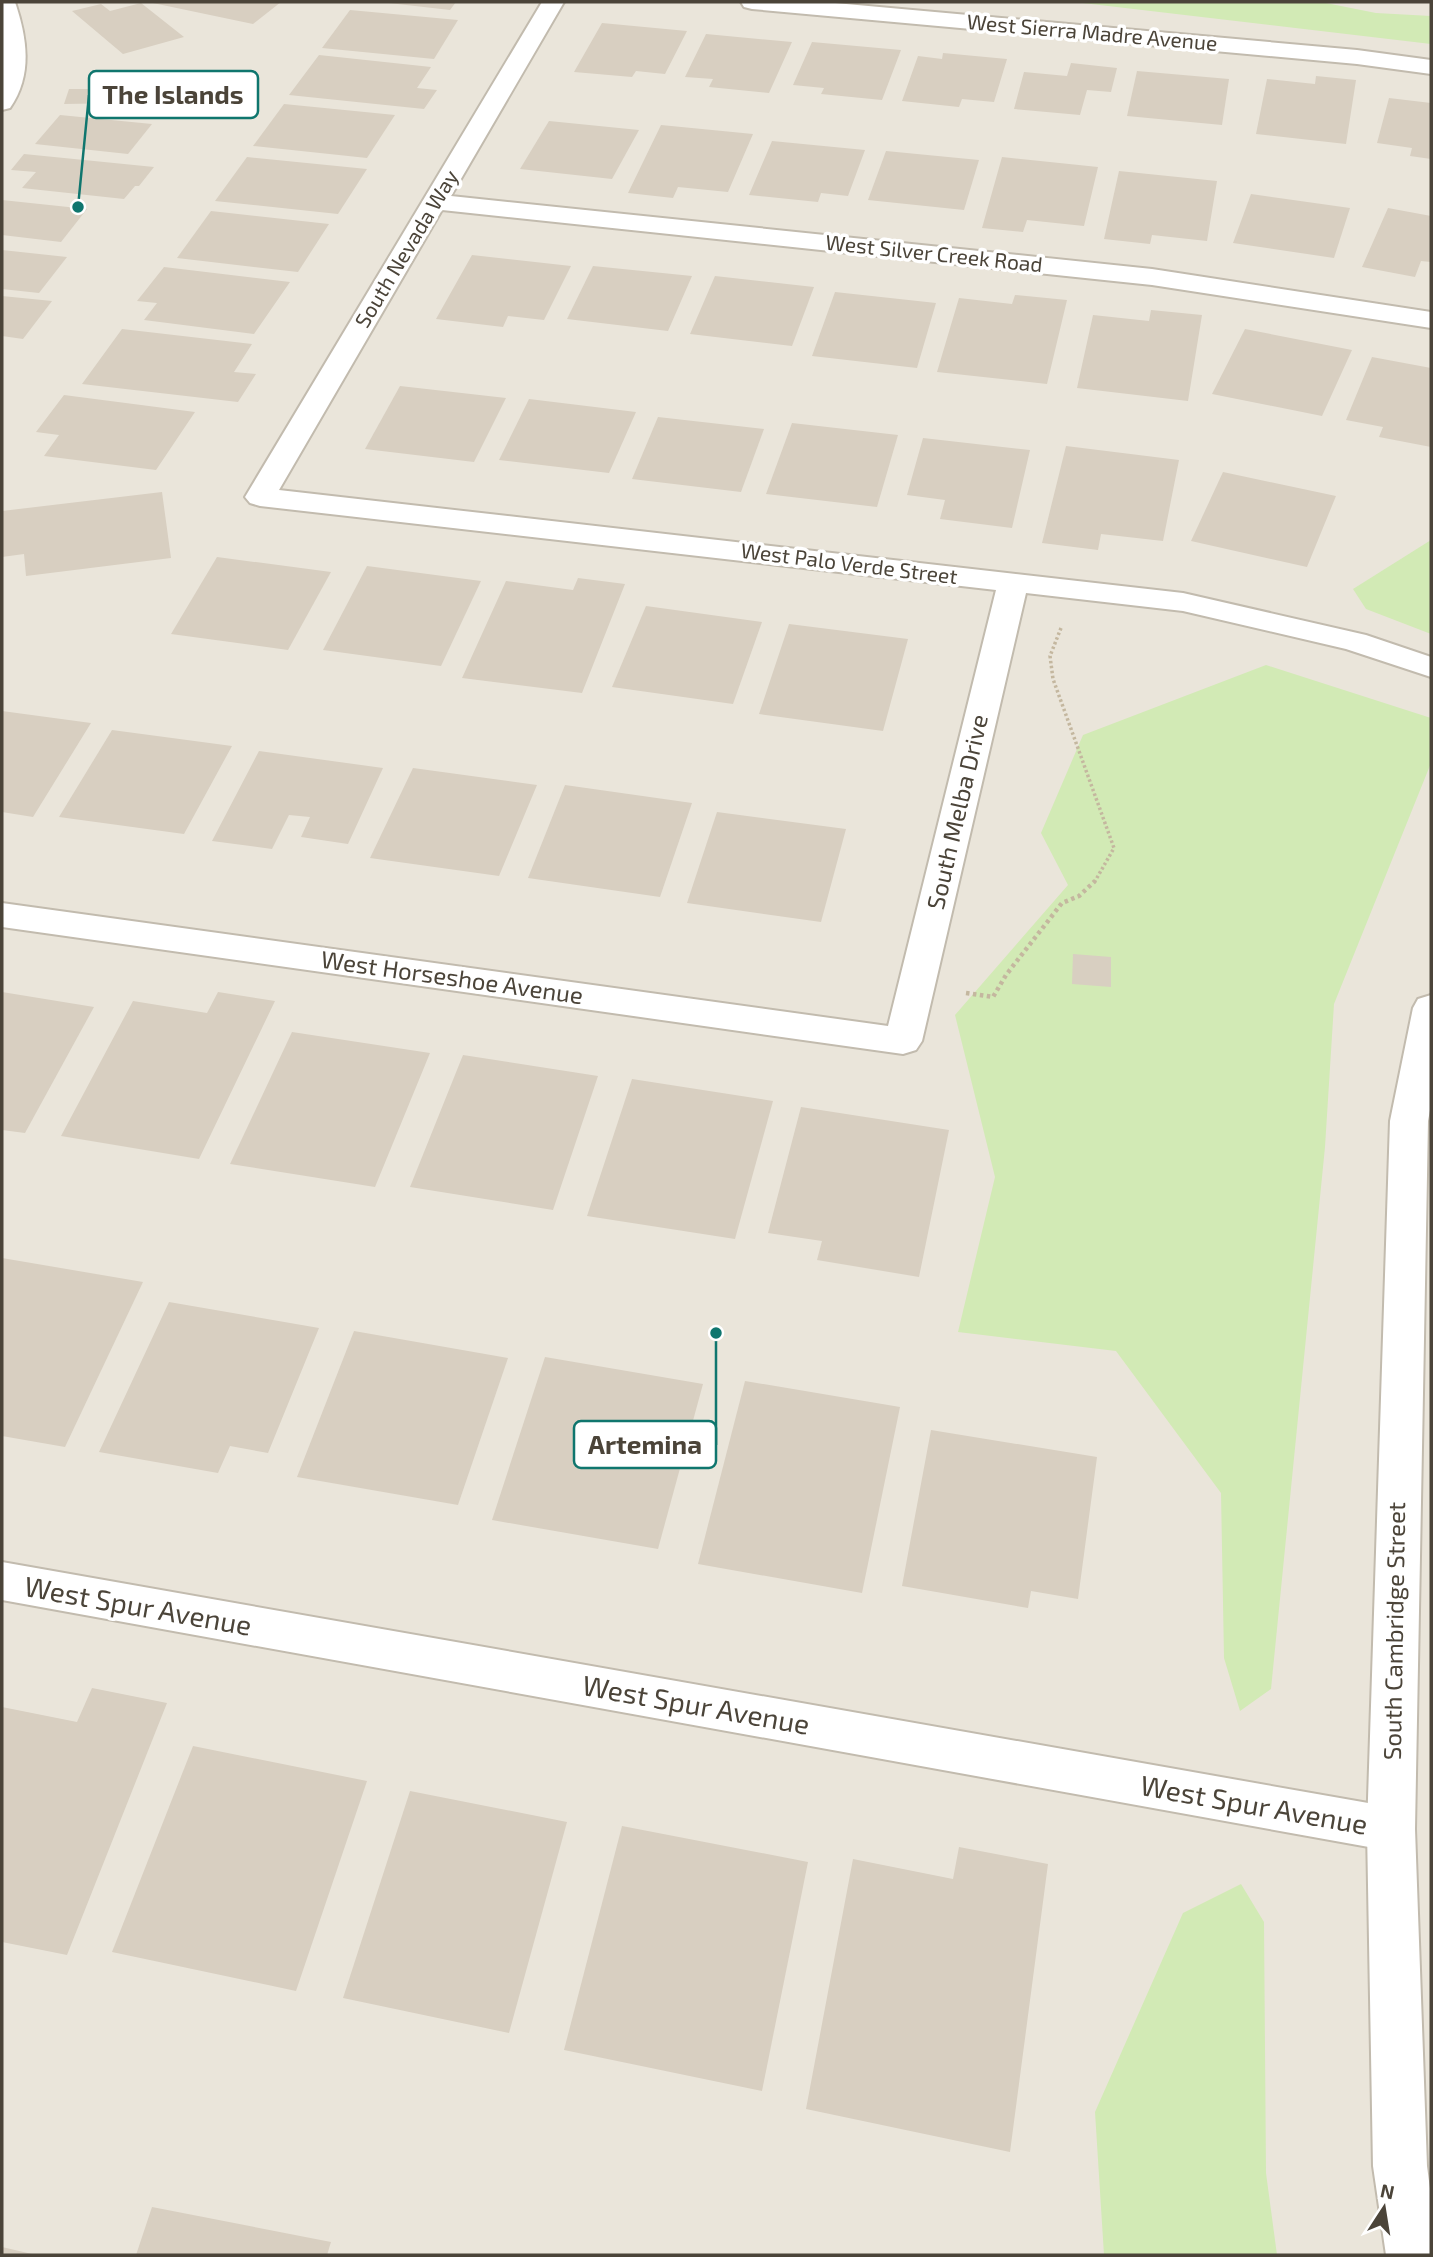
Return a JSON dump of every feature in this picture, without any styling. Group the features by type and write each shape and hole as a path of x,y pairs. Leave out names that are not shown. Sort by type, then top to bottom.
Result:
{"street":[{"path":"2,103 13,83 16,35 4,2"},
{"name":"South Nevada Way","path":"260,497 553,2"},
{"name":"West Sierra Madre Avenue","path":"752,2 1357,57 1431,67"},
{"name":"West Silver Creek Road","path":"434,202 1152,277 1431,320"},
{"name":"West Palo Verde Street","path":"260,497 1183,602 1355,642 1431,667"},
{"name":"South Melba Drive","path":"903,1041 1013,583"},
{"name":"West Horseshoe Avenue","path":"2,915 903,1041"},
{"name":"South Cambridge Street","path":"1413,2255 1400,2166 1391,1829 1418,1277 1409,1121 1431,1008"},
{"name":"West Spur Avenue","path":"2,1581 1391,1829"}],"path":[{"path":"916,987 993,997 1006,975 1062,902 1079,896 1094,883 1114,848 1053,679 1049,656 1054,641 1082,591"}],"shaded area":[{"path":"2,2 1431,2 1431,2255 2,2255"}],"green space":[{"path":"1074,2 1321,2 1376,13 1431,16 1431,44"},
{"path":"1431,540 1431,634 1366,609 1353,589"},
{"path":"1266,665 1431,718 1431,763 1334,1004 1325,1147 1271,1689 1240,1711 1224,1658 1221,1493 1116,1351 958,1332 995,1177 955,1015 1068,885 1041,833 1083,735"},
{"path":"1241,1884 1264,1922 1266,2173 1277,2255 1104,2255 1095,2112 1183,1913"}],"building":[{"path":"148,2 281,2 253,24"},
{"path":"380,2 456,2 450,10"},
{"path":"141,3 184,37 123,54 72,11 101,4 110,11"},
{"path":"350,10 458,20 434,59 322,48"},
{"path":"602,23 687,31 665,74 636,71 632,77 574,72"},
{"path":"706,34 792,42 769,93 709,87 713,79 685,77"},
{"path":"812,42 901,50 882,100 821,94 824,88 793,85"},
{"path":"943,53 1007,59 994,102 962,99 959,107 902,101 918,56 942,59"},
{"path":"319,55 431,67 417,88 437,90 424,109 289,95"},
{"path":"1071,63 1117,68 1111,92 1087,90 1080,115 1014,109 1024,72 1067,76"},
{"path":"1137,71 1229,79 1222,125 1127,116"},
{"path":"195,73 189,102 64,104 69,89 91,89 95,75"},
{"path":"1316,76 1356,80 1346,144 1256,134 1267,79 1315,84"},
{"path":"1389,98 1431,103 1431,159 1410,156 1412,148 1377,143"},
{"path":"284,104 395,115 367,158 253,146"},
{"path":"60,115 152,124 128,154 35,144"},
{"path":"549,121 639,130 612,179 520,169"},
{"path":"661,125 753,134 728,192 678,187 673,198 628,193"},
{"path":"772,141 865,150 848,196 821,193 818,202 749,195"},
{"path":"886,151 979,160 964,210 868,200"},
{"path":"24,154 154,167 124,199 22,188 36,172 11,170"},
{"path":"247,157 367,169 338,214 215,201"},
{"path":"1002,157 1098,167 1084,226 1027,220 1023,232 982,228"},
{"path":"1119,171 1217,181 1207,241 1152,235 1150,244 1104,239"},
{"path":"1251,194 1350,208 1334,258 1233,243"},
{"path":"2,200 87,209 61,242 2,235"},
{"path":"1388,208 1431,216 1431,262 1421,261 1415,277 1362,267"},
{"path":"211,211 329,224 298,272 177,258"},
{"path":"2,250 67,257 39,293 2,289"},
{"path":"472,255 571,266 544,320 508,316 503,327 436,319"},
{"path":"593,266 692,276 668,331 567,319"},
{"path":"164,267 290,282 254,334 144,320 157,303 137,301"},
{"path":"715,276 814,287 792,346 690,334"},
{"path":"835,292 936,303 917,368 812,356"},
{"path":"1015,295 1067,300 1047,384 937,372 959,298 1012,304"},
{"path":"2,296 52,301 23,339 2,336"},
{"path":"1151,310 1202,315 1188,401 1077,388 1093,315 1149,321"},
{"path":"122,329 252,344 234,372 256,374 238,402 82,384"},
{"path":"1245,329 1352,350 1322,416 1212,394"},
{"path":"1372,357 1431,368 1431,447 1379,437 1383,427 1346,420"},
{"path":"400,386 506,398 474,462 365,449"},
{"path":"64,395 195,412 156,470 44,456 59,435 36,432"},
{"path":"529,399 636,412 609,473 499,460"},
{"path":"658,417 764,429 741,492 632,479"},
{"path":"792,423 898,435 877,507 766,494"},
{"path":"923,438 1030,450 1012,528 940,519 945,500 907,495"},
{"path":"1066,446 1179,460 1163,541 1101,534 1098,550 1042,543"},
{"path":"1223,472 1336,496 1307,567 1191,541"},
{"path":"162,492 171,558 26,576 24,554 2,557 2,511"},
{"path":"217,557 331,572 288,650 171,634"},
{"path":"367,566 481,581 441,666 323,650"},
{"path":"578,578 625,584 582,693 462,678 506,581 573,590"},
{"path":"646,606 762,622 733,704 612,687"},
{"path":"789,624 908,639 883,731 759,714"},
{"path":"2,711 91,723 33,817 2,812"},
{"path":"112,730 232,746 184,834 59,817"},
{"path":"259,751 383,768 348,844 301,837 310,817 289,815 272,849 212,841"},
{"path":"413,768 537,785 499,876 370,858"},
{"path":"565,785 692,803 660,897 528,878"},
{"path":"717,812 846,829 821,922 687,903"},
{"path":"1073,954 1111,957 1111,987 1072,984"},
{"path":"2,992 94,1007 25,1133 2,1130"},
{"path":"218,992 275,1001 199,1159 61,1136 133,1001 207,1013"},
{"path":"292,1032 430,1053 375,1187 230,1164"},
{"path":"463,1055 598,1076 553,1210 410,1187"},
{"path":"632,1079 773,1101 735,1239 587,1216"},
{"path":"801,1107 949,1130 919,1277 817,1260 822,1241 768,1233"},
{"path":"2,1258 143,1282 65,1447 2,1436"},
{"path":"169,1302 319,1328 268,1453 230,1446 218,1473 99,1452"},
{"path":"354,1331 508,1358 458,1505 297,1477"},
{"path":"545,1357 703,1384 658,1549 492,1520"},
{"path":"745,1381 900,1407 862,1593 698,1564"},
{"path":"931,1430 1097,1457 1078,1599 1031,1591 1028,1608 902,1586"},
{"path":"92,1688 167,1703 67,1955 2,1942 2,1707 77,1722"},
{"path":"193,1746 367,1781 296,1991 112,1952"},
{"path":"410,1791 567,1822 509,2033 343,1998"},
{"path":"622,1826 808,1862 762,2091 564,2050"},
{"path":"959,1847 1048,1864 1010,2152 806,2109 853,1859 953,1879"},
{"path":"152,2207 331,2242 327,2255 136,2255"},
{"path":"2,2247 32,2254 32,2255 2,2255"}],"place":[{"name":"The Islands","path":"78,207"},
{"name":"Artemina","path":"716,1333"}]}
